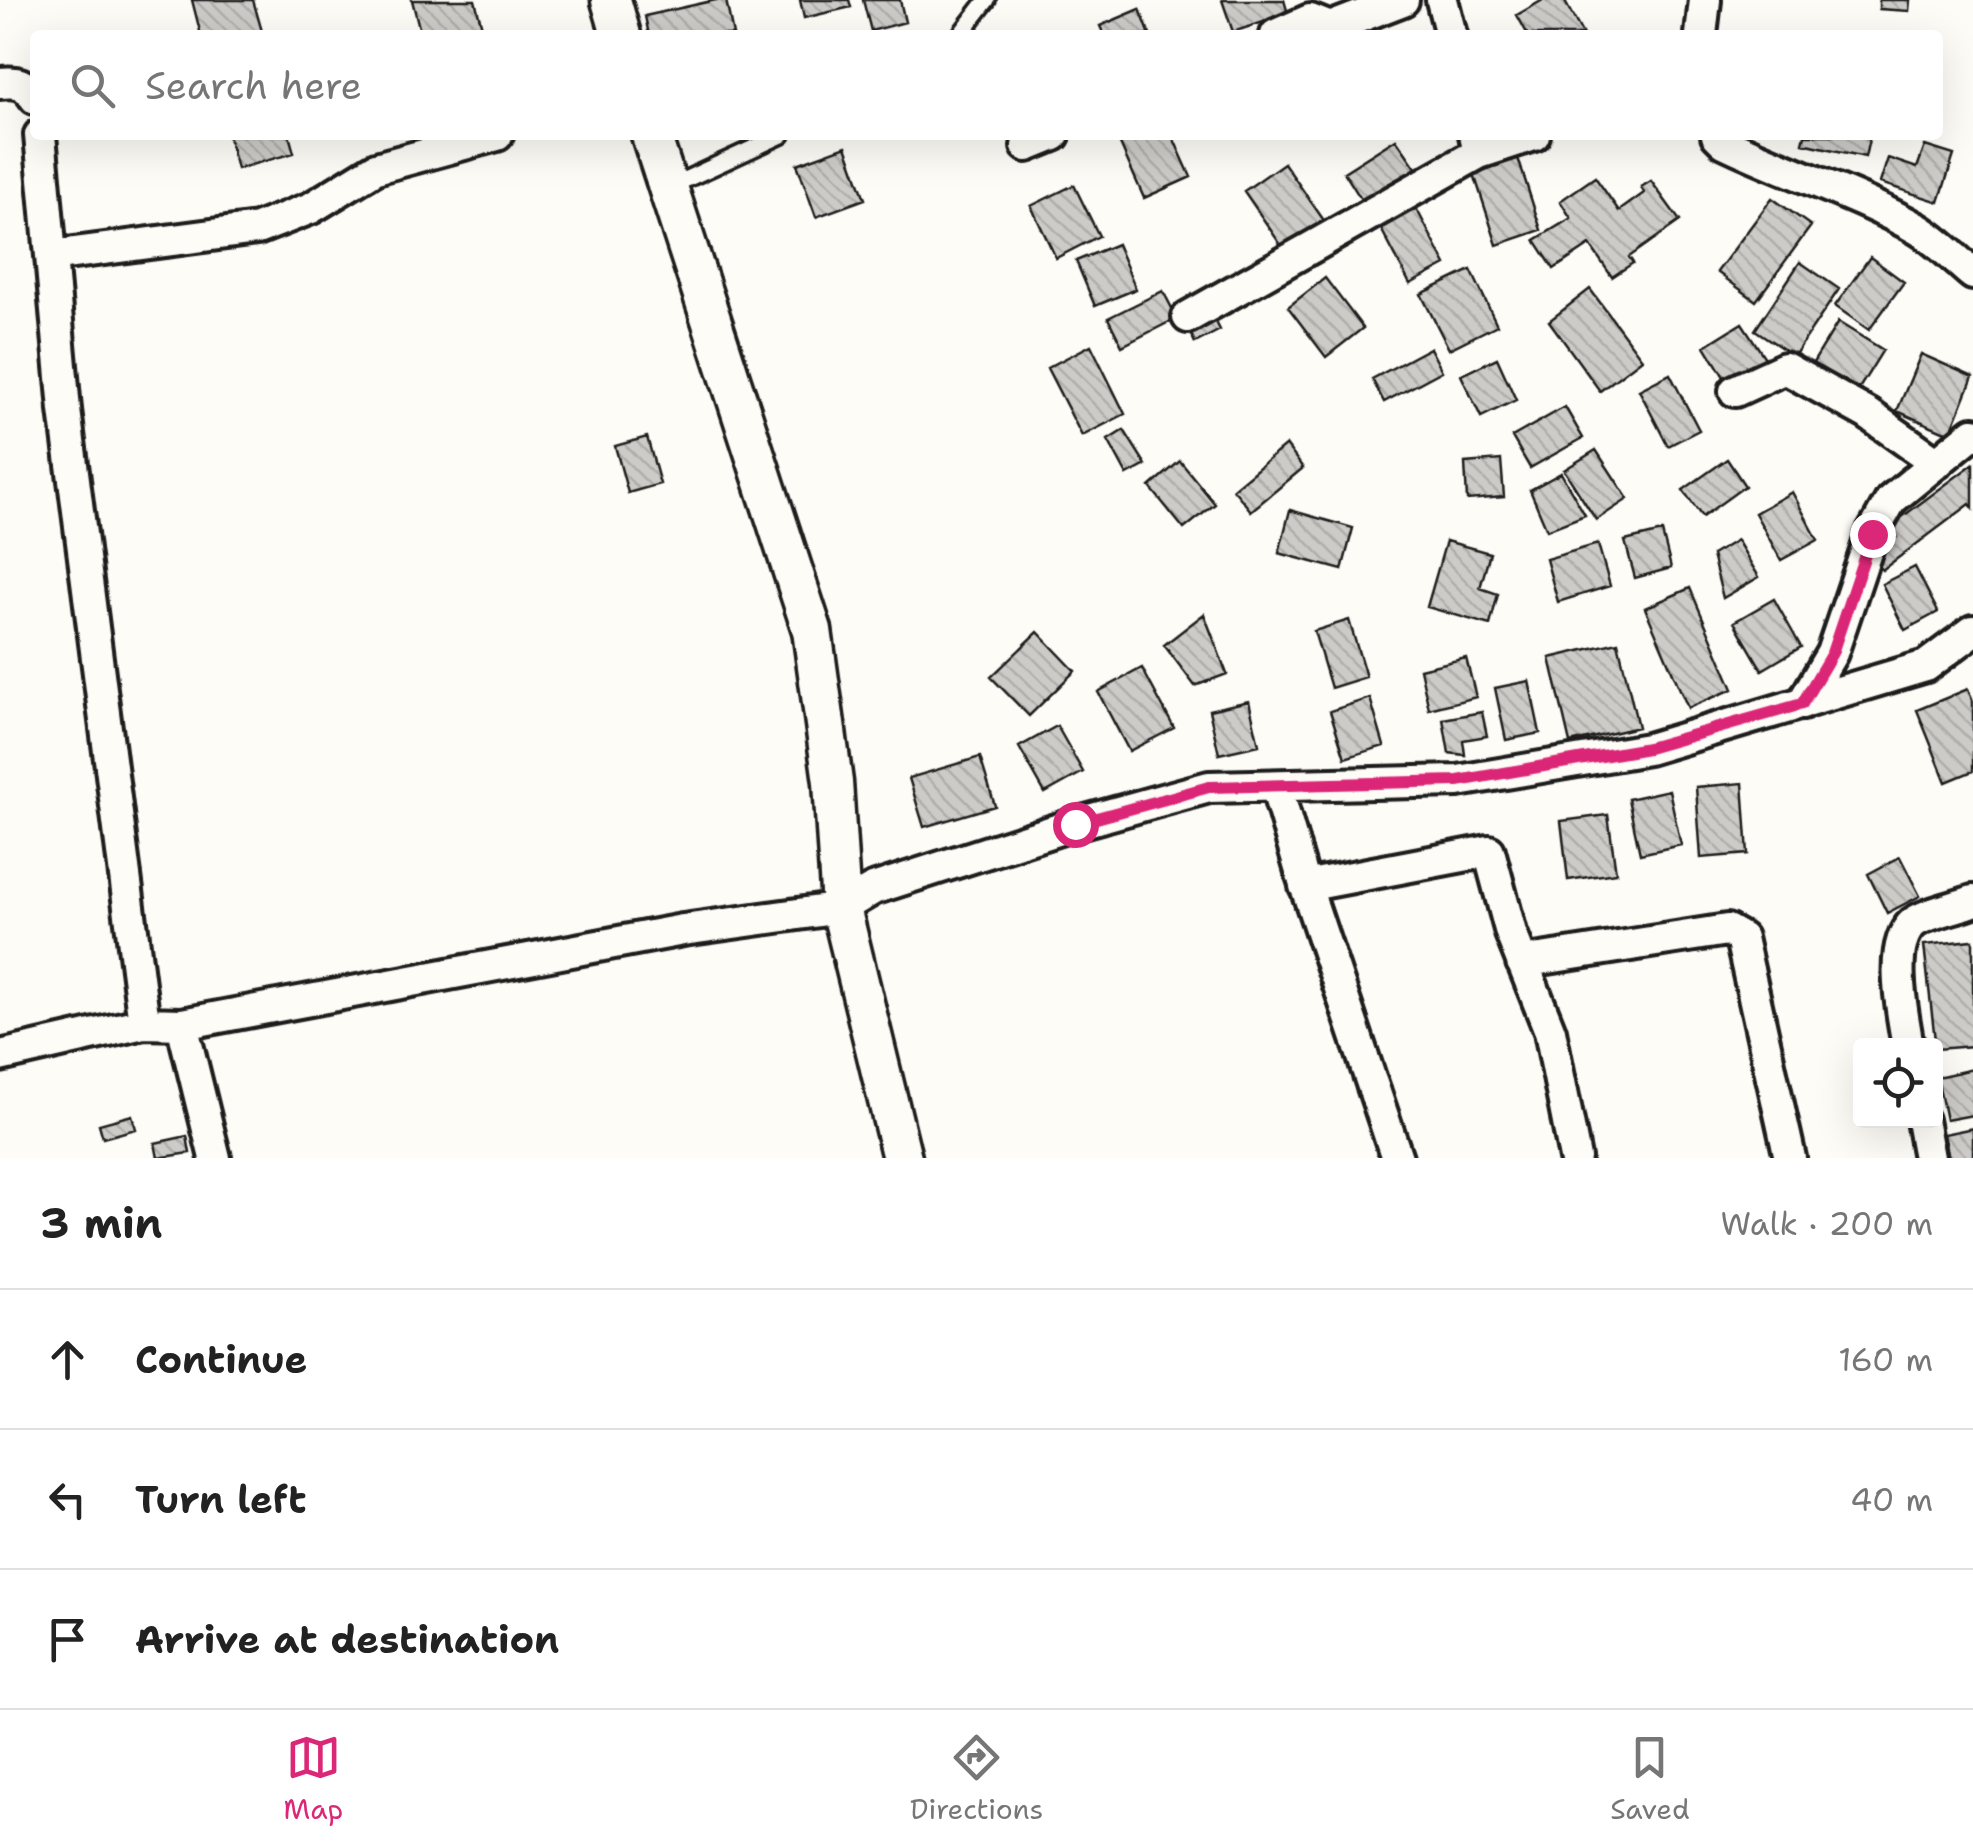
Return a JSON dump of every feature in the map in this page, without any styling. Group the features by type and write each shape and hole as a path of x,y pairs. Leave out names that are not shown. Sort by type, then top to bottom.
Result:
{"street":[{"path":"611,0 620,30"},
{"path":"1287,30 1310,20 1330,28 1403,0"},
{"path":"1442,0 1449,30"},
{"path":"1702,30 1705,0"},
{"path":"0,83 15,81 30,92"},
{"path":"40,140 64,410 144,1024"},
{"path":"51,256 257,229 311,208 376,168 479,140"},
{"path":"653,140 812,630 833,782 841,908 902,1158"},
{"path":"1188,316 1477,144 1502,140"},
{"path":"1722,140 1922,231 1973,274"},
{"path":"1735,391 1785,368 1868,414 1937,462"},
{"path":"1802,704 1832,653 1872,534 1892,500 1973,433"},
{"path":"0,1056 144,1024 182,1024 683,930 841,908 872,889 1075,824 1209,787 1458,781 1648,748 1926,666 1973,631"},
{"path":"1276,786 1397,1158"},
{"path":"1306,886 1489,851 1522,962 1550,1031 1575,1158"},
{"path":"1907,1038 1899,945 1914,922 1973,902"},
{"path":"1522,962 1727,930 1742,938 1790,1158"},
{"path":"182,1024 216,1158"},
{"path":"1923,1128 1929,1158"}],"lane":[{"path":"964,30 987,0"},
{"path":"667,188 771,140"}],"building":[{"path":"192,0 253,0 262,30 200,30"},
{"path":"412,0 475,0 483,30 420,30"},
{"path":"726,0 732,30 648,30 645,16"},
{"path":"800,0 849,0 851,7 804,18"},
{"path":"863,0 900,0 905,22 871,30"},
{"path":"1222,0 1284,0 1288,14 1232,30"},
{"path":"1543,0 1564,0 1580,30 1525,30 1517,15"},
{"path":"1879,0 1910,0 1909,11 1879,9"},
{"path":"1140,9 1148,30 1102,30 1100,26"},
{"path":"229,140 290,140 294,153 237,169"},
{"path":"1118,140 1174,140 1191,177 1144,198"},
{"path":"1394,140 1416,168 1364,204 1344,172"},
{"path":"1804,140 1869,140 1865,157 1803,143"},
{"path":"846,146 865,199 816,217 797,164"},
{"path":"1925,146 1954,155 1939,202 1880,183 1888,158 1917,168"},
{"path":"1518,158 1541,230 1497,245 1474,174"},
{"path":"1284,163 1325,222 1285,251 1244,191"},
{"path":"1595,177 1619,211 1644,193 1641,187 1651,181 1680,221 1629,257 1633,263 1612,277 1590,245 1554,269 1535,240 1571,218 1560,201"},
{"path":"1074,185 1099,236 1056,258 1031,206"},
{"path":"1772,198 1811,226 1756,301 1717,272"},
{"path":"1414,204 1446,265 1410,284 1378,223"},
{"path":"1117,244 1136,289 1095,306 1076,261"},
{"path":"1870,257 1904,282 1869,330 1835,306"},
{"path":"1800,262 1839,289 1794,356 1755,330"},
{"path":"1471,270 1497,325 1449,349 1421,294"},
{"path":"1325,278 1363,328 1326,357 1288,307"},
{"path":"1590,289 1642,359 1600,391 1549,321"},
{"path":"1163,291 1177,318 1122,346 1108,318"},
{"path":"1212,314 1220,330 1195,343 1188,327"},
{"path":"1838,322 1883,350 1855,395 1811,366"},
{"path":"1742,323 1767,361 1729,385 1705,346"},
{"path":"1091,345 1125,414 1082,436 1047,368"},
{"path":"1430,348 1442,371 1384,402 1372,379"},
{"path":"1921,354 1973,377 1950,434 1897,411"},
{"path":"1497,358 1516,400 1481,417 1461,375"},
{"path":"1670,374 1699,430 1668,446 1639,390"},
{"path":"1565,407 1583,438 1530,468 1512,437"},
{"path":"1124,430 1146,465 1127,475 1108,440"},
{"path":"647,437 660,484 628,493 615,446"},
{"path":"1286,445 1303,468 1251,511 1233,489"},
{"path":"1596,450 1628,499 1596,520 1564,470"},
{"path":"1727,459 1745,486 1702,517 1683,490"},
{"path":"1501,460 1504,497 1467,500 1465,463"},
{"path":"1180,461 1215,504 1184,529 1150,487"},
{"path":"1973,464 1973,508 1970,504 1882,570 1872,556 1897,537 1890,526"},
{"path":"1561,473 1585,515 1547,530 1530,490"},
{"path":"1792,492 1818,540 1781,560 1755,513"},
{"path":"1290,510 1353,528 1342,570 1279,553"},
{"path":"1662,532 1671,568 1635,578 1625,541"},
{"path":"1737,540 1759,577 1723,598 1712,555"},
{"path":"1446,541 1490,553 1480,588 1498,594 1490,625 1427,607"},
{"path":"1598,544 1610,586 1558,602 1546,559"},
{"path":"1915,567 1938,612 1905,630 1882,584"},
{"path":"1690,588 1733,689 1688,708 1645,608"},
{"path":"1774,599 1801,647 1762,670 1734,622"},
{"path":"1204,614 1227,674 1195,686 1164,645"},
{"path":"1349,620 1366,677 1331,688 1314,631"},
{"path":"1038,632 1075,671 1029,716 991,677"},
{"path":"1618,642 1638,727 1570,743 1550,658"},
{"path":"1466,658 1476,697 1429,709 1420,669"},
{"path":"1142,668 1174,728 1129,751 1098,692"},
{"path":"1529,681 1540,733 1506,740 1495,688"},
{"path":"1968,689 1973,702 1973,771 1946,782 1917,710"},
{"path":"1370,698 1384,746 1345,758 1330,711"},
{"path":"1249,701 1259,745 1219,754 1209,710"},
{"path":"1482,712 1487,736 1463,740 1465,755 1449,753 1443,719"},
{"path":"1057,726 1083,772 1045,793 1019,747"},
{"path":"980,757 995,806 924,827 909,778"},
{"path":"1743,783 1748,854 1701,858 1696,787"},
{"path":"1669,790 1681,845 1640,854 1628,799"},
{"path":"1608,815 1616,873 1568,880 1561,821"},
{"path":"1900,857 1920,896 1887,913 1868,874"},
{"path":"1973,940 1973,1046 1943,1048 1943,1038 1935,1038 1924,945"},
{"path":"1973,1069 1973,1115 1946,1120 1943,1076"},
{"path":"132,1115 136,1129 103,1138 99,1124"},
{"path":"1973,1128 1973,1158 1949,1158 1944,1134"},
{"path":"187,1136 190,1153 158,1158 155,1143"}],"route":[{"path":"1075,824 1209,787 1458,781 1648,748 1802,704 1832,653 1872,534"}]}
